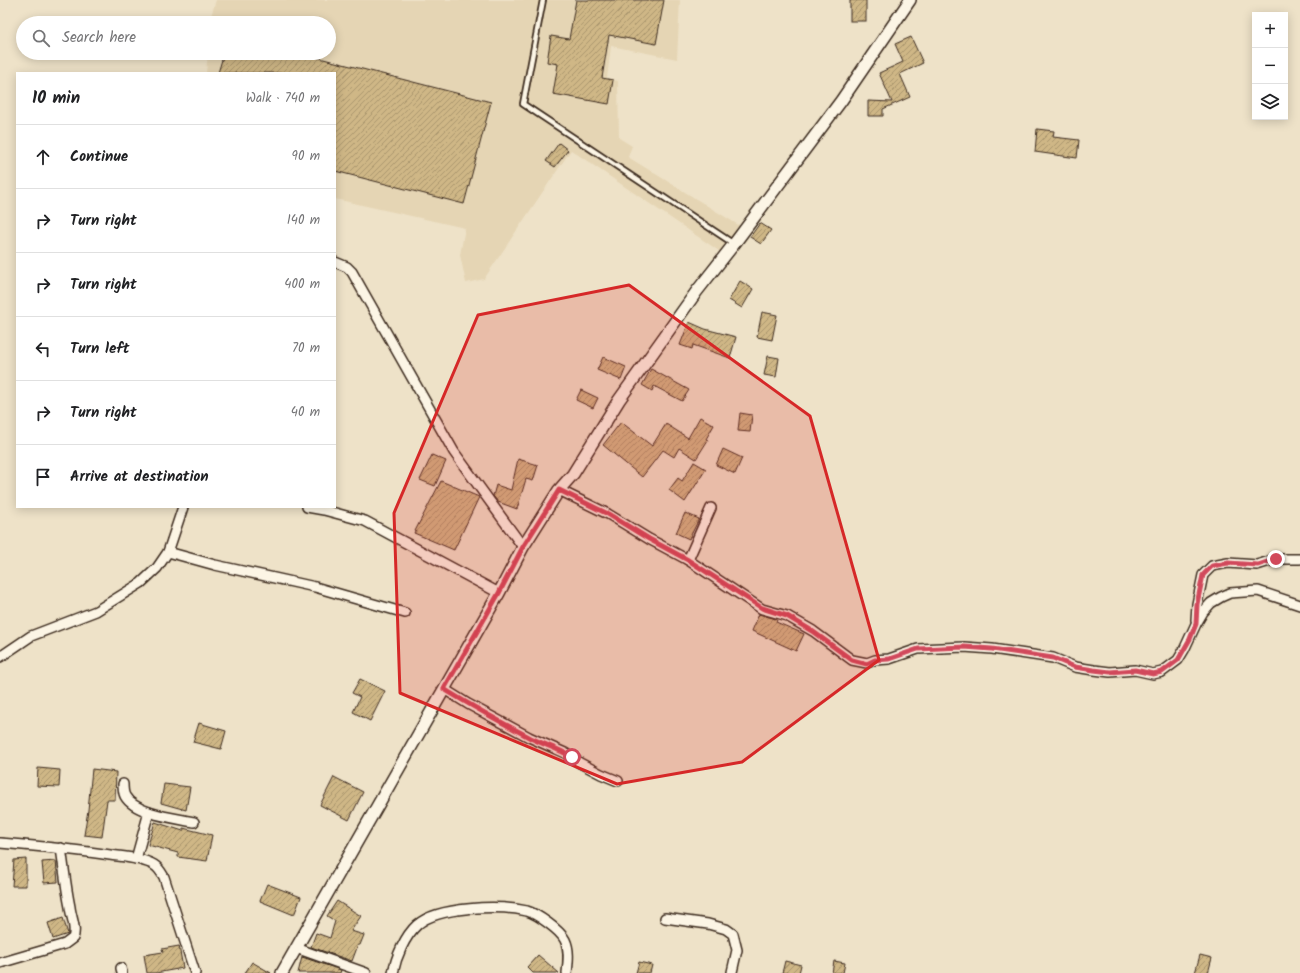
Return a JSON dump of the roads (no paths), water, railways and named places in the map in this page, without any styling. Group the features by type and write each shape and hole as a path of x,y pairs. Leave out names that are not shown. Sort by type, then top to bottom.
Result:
{"street":[{"path":"282,973 499,593 523,547 559,490 572,474 623,394 697,291 841,101 910,0"},
{"path":"336,262 347,267 352,272 454,452 523,547"},
{"path":"559,490 608,514 649,539 688,560 758,606 787,616 812,631 852,660 867,664 875,660 889,659 918,649 964,647 992,649 1053,658 1075,667 1094,670 1110,672 1135,670 1153,674 1162,672 1178,660 1203,612 1211,603 1230,593 1258,592 1300,605"},
{"path":"0,657 31,636 96,611 141,583 157,568 168,552 183,508"},
{"path":"313,508 365,521 499,593"},
{"path":"688,560 711,508"},
{"path":"168,552 215,565 315,586 405,613"},
{"path":"1196,624 1197,604 1203,575 1212,566 1228,563 1258,565 1276,559 1300,560"},
{"path":"444,689 468,704 529,737 565,753 580,763 618,781"},
{"path":"123,784 123,791 130,803 141,809 194,822"},
{"path":"136,859 149,812"},
{"path":"0,843 61,848 136,859 154,865 160,870 164,877 195,973"},
{"path":"0,963 65,944 73,938 74,924 70,908 61,848"},
{"path":"394,973 401,948 417,925 444,912 478,908 511,909 528,912 539,917 557,930 565,940 568,953 567,973"},
{"path":"665,918 708,924 726,929 733,934 737,950 734,973"},
{"path":"296,948 366,973"}],"lane":[{"path":"543,0 523,104 734,244"}]}
